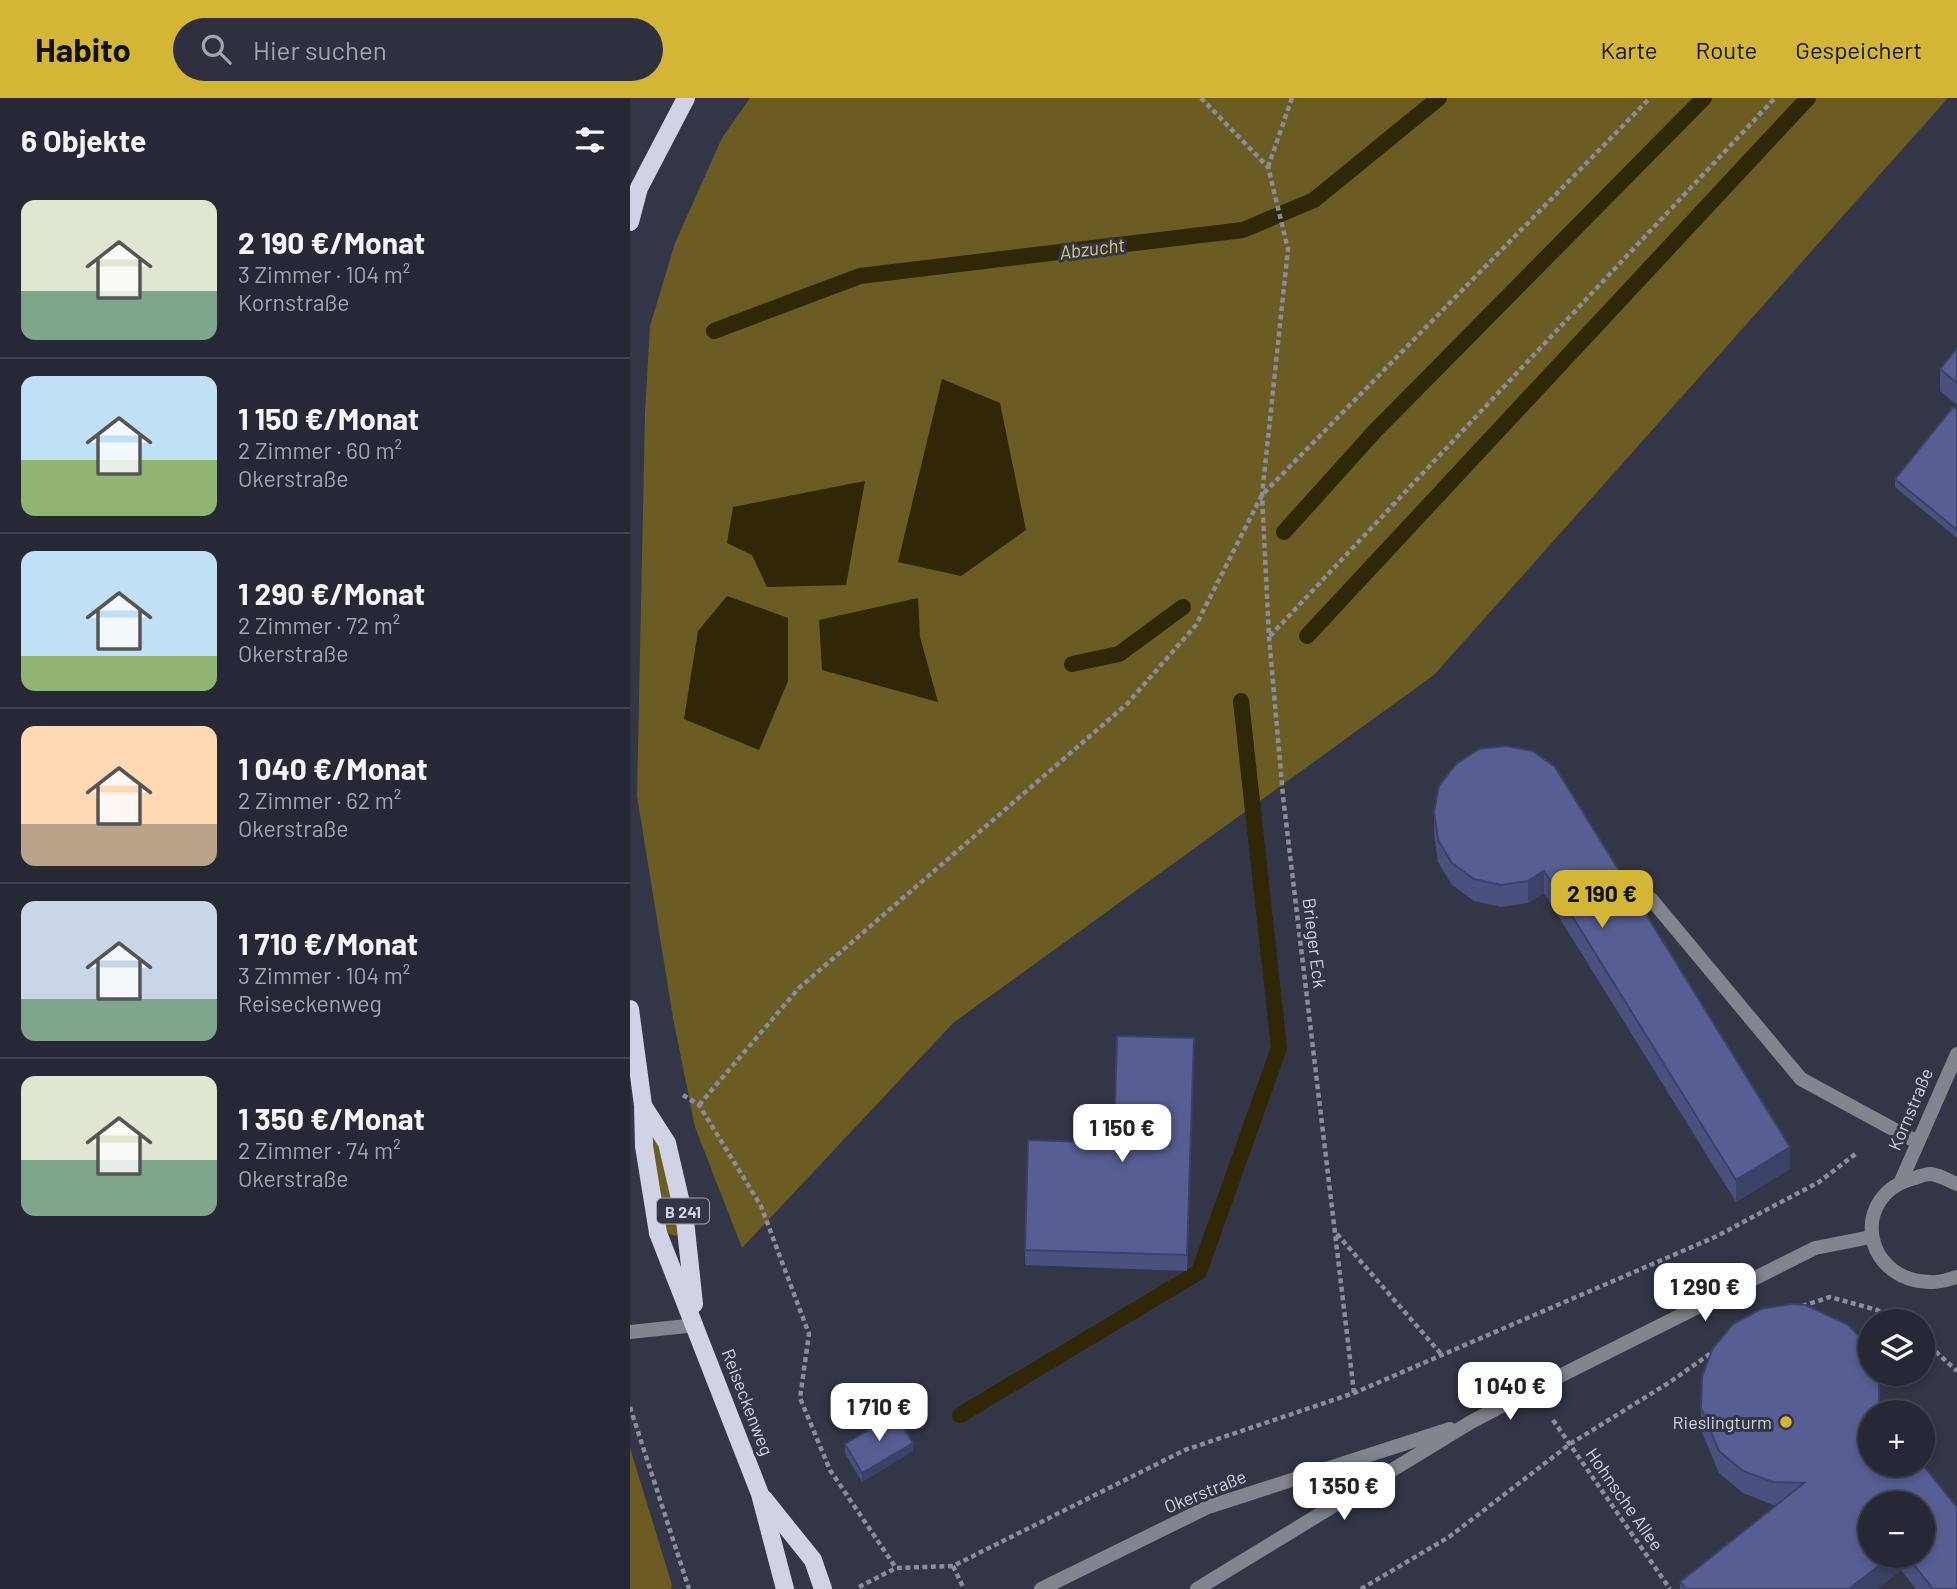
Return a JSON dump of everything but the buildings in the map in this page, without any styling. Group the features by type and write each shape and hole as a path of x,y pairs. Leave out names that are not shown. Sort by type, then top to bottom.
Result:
{"main road":[{"path":"630,222 635,186 686,98"},
{"path":"668,129 698,98"},
{"name":"Reiseckenweg","path":"630,1009 643,1105 644,1146 658,1233 760,1494 785,1589"},
{"name":"Reiseckenweg","path":"643,1105 667,1143 685,1220 696,1325"},
{"name":"Reiseckenweg","path":"760,1494 813,1560 823,1589"}],"street":[{"path":"1651,899 1801,1079 1883,1126 1917,1142"},
{"name":"Kornstraße","path":"1871,1237 1875,1214 1884,1193 1901,1181 1957,1054"},
{"path":"1901,1181 1930,1174 1957,1184"},
{"path":"1871,1237 1878,1257 1900,1277 1932,1283 1957,1277"},
{"name":"Okerstraße","path":"1197,1589 1471,1422 1532,1390 1815,1248 1871,1237"},
{"path":"630,1332 696,1325"},
{"name":"Okerstraße","path":"1041,1589 1208,1507 1471,1422"}],"path":[{"path":"1201,98 1268,167 1287,249 1262,495"},
{"path":"1268,167 1292,98"},
{"path":"896,1568 830,1470 800,1398 808,1334 761,1206 699,1105 799,988 1127,704 1196,625 1262,495 1650,98"},
{"path":"1269,636 1775,98"},
{"name":"Brieger Eck","path":"1262,495 1269,636 1283,796 1354,1393"},
{"path":"855,1589 896,1568 953,1566 1185,1450 1354,1393 1738,1225 1848,1164 1883,1126"},
{"path":"1337,1233 1442,1355"},
{"path":"1791,1310 1830,1297 1873,1309"},
{"path":"1361,1589 1449,1538 1570,1444 1670,1382 1722,1345"},
{"path":"1935,1351 1957,1371"},
{"name":"Hohnsche Allee","path":"1532,1390 1670,1589"},
{"path":"630,1407 689,1589"},
{"path":"953,1566 964,1589"}],"shaded area":[{"path":"750,98 1948,98 1434,675 953,1023 742,1248 695,1127 673,1018 637,796 645,413 650,326 675,243 722,138"},
{"path":"942,379 1000,403 1026,530 961,576 898,562"},
{"path":"865,481 846,585 767,587 752,555 727,543 733,507"},
{"path":"727,596 788,618 788,681 759,750 684,719 698,631"},
{"path":"918,598 920,637 938,702 822,670 819,620"},
{"path":"657,1139 680,1231 676,1236 663,1232 650,1140"},
{"path":"630,1448 672,1585 671,1589 630,1589"}],"waterway":[{"name":"Abzucht","path":"714,331 860,276 1243,230 1314,200 1439,98"},
{"path":"1284,532 1375,431 1704,98"},
{"path":"1307,636 1808,98"},
{"path":"1072,664 1119,654 1183,607"},
{"path":"960,1415 1199,1272 1279,1048 1241,701"}],"place":[{"name":"Rieslingturm","path":"1786,1422"}]}
